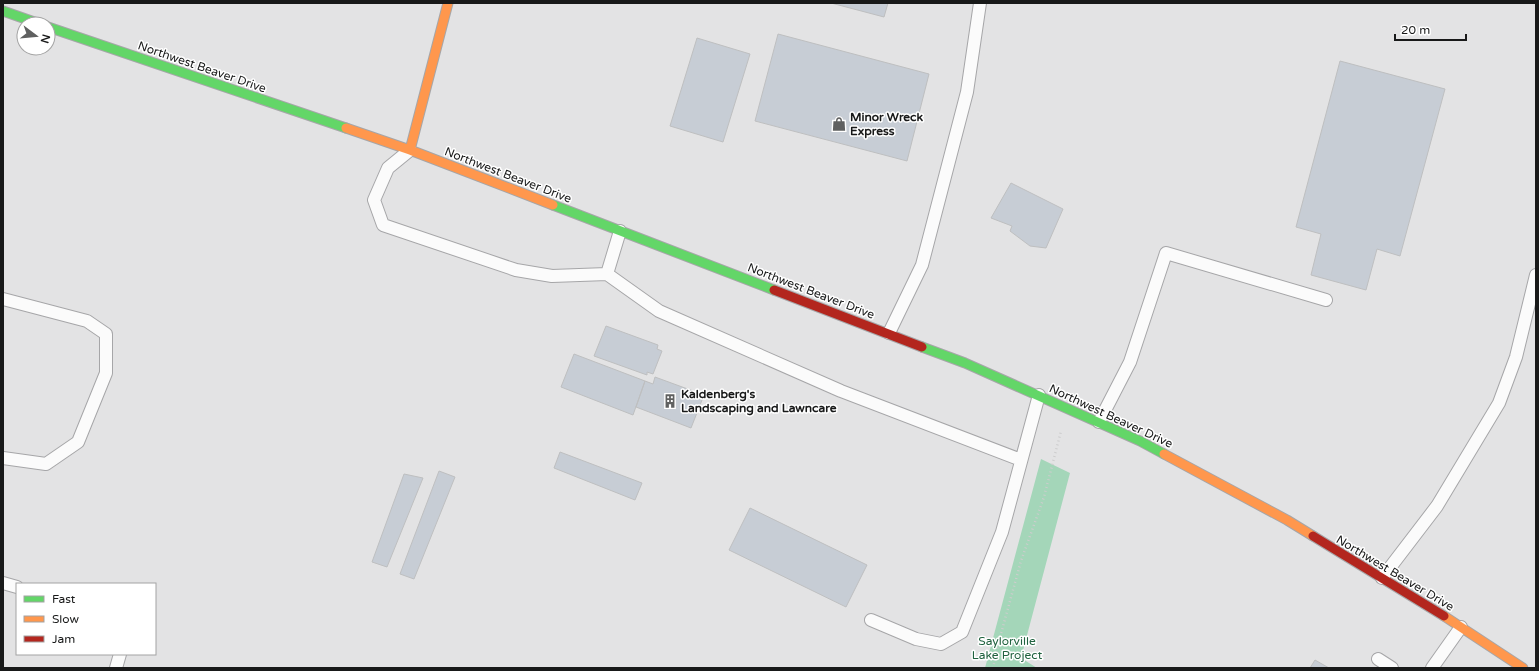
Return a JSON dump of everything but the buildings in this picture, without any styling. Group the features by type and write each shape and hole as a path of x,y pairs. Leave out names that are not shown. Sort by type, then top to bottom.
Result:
{"main road":[{"path":"410,150 448,3"},
{"path":"3,11 17,16"},
{"name":"Northwest Beaver Drive","path":"56,30 410,150 965,363 1039,395 1140,441 1286,520 1461,627 1523,668"}],"lane":[{"path":"889,334 922,265 967,92 980,3"},
{"path":"410,150 388,168 374,200 383,225 516,270 552,276 607,274 659,310 841,391 1021,460"},
{"path":"607,274 620,231"},
{"path":"1099,422 1130,362 1166,253 1326,300"},
{"path":"1382,578 1437,506 1499,403 1516,357 1536,275"},
{"path":"3,298 87,321 106,334 106,373 78,442 46,464 3,458"},
{"path":"871,620 916,639 941,644 962,632 1002,532 1039,395"},
{"path":"3,583 16,587"},
{"path":"1432,668 1461,627"},
{"path":"116,668 120,655"},
{"path":"1378,659 1392,668"}],"path":[{"path":"993,668 1021,561 1044,497 1055,451 1068,408"}],"green space":[{"name":"Saylorville Lake Project","path":"1041,459 1070,473 1021,658 1037,668 985,668"}],"traffic: fast":[{"path":"3,11 17,16"},
{"path":"56,30 346,128"},
{"path":"553,205 774,290"},
{"path":"922,347 965,363 1140,441 1164,454"}],"traffic: slow":[{"path":"410,150 448,3"},
{"path":"346,128 410,150 553,205"},
{"path":"1164,454 1287,520 1313,536"},
{"path":"1444,616 1523,668"}],"traffic: jam":[{"path":"774,290 922,347"},
{"path":"1313,536 1444,616"}],"place":[{"name":"Minor Wreck Express","path":"839,124"},
{"name":"Kaldenberg's Landscaping and Lawncare","path":"670,401"}]}
